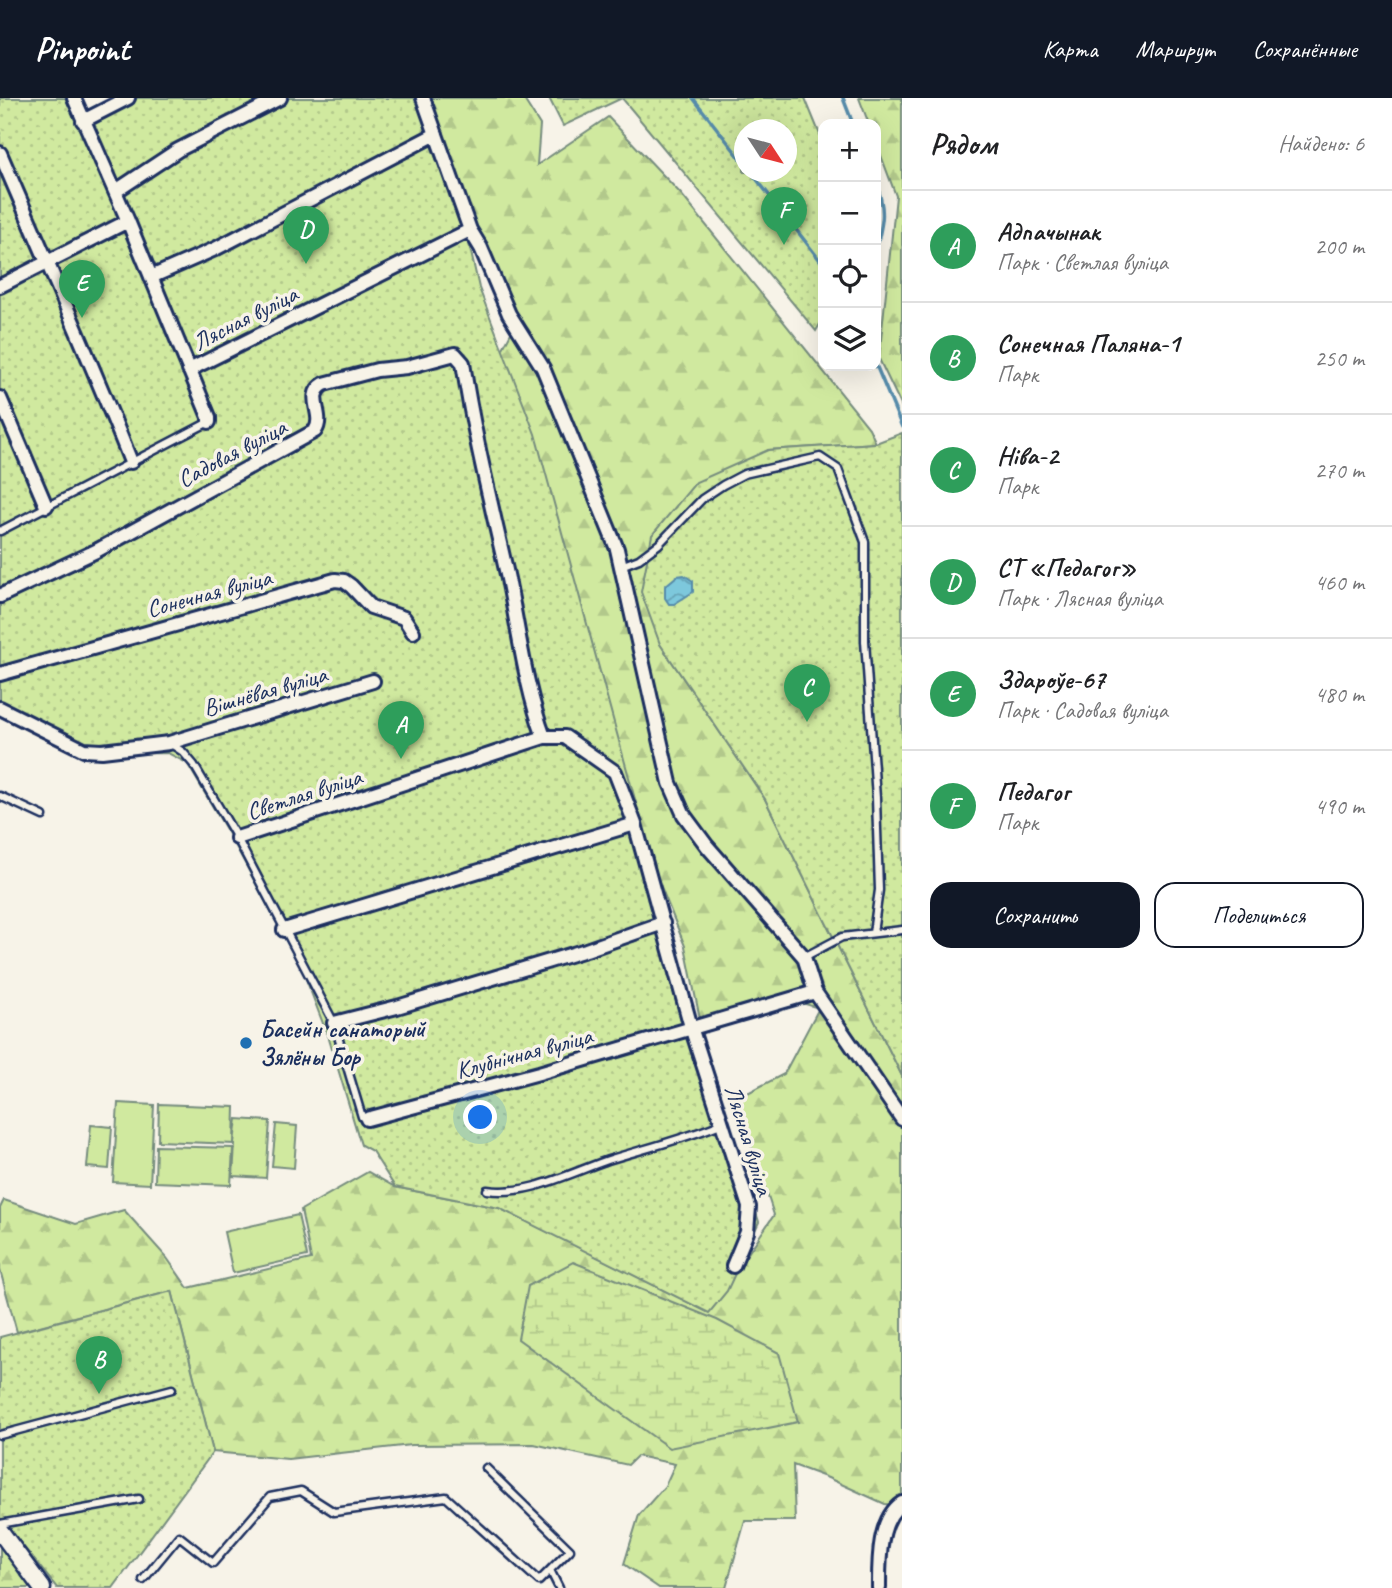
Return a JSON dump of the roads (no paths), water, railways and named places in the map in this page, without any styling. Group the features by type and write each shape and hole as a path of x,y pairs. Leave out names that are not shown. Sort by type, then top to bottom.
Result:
{"street":[{"path":"74,98 116,191 209,422"},
{"path":"83,121 128,98"},
{"path":"116,191 178,150 280,98"},
{"path":"423,98 470,230 481,248 509,314 543,368 617,549 670,783 684,815 804,957 815,992 902,1119"},
{"path":"151,277 215,249 436,134"},
{"path":"0,153 91,361 131,462"},
{"path":"0,286 128,221"},
{"name":"Лясная вуліца","path":"189,370 470,230"},
{"name":"Садовая вуліца","path":"0,596 96,551 315,431 319,422 314,394 317,388 324,384 455,354 463,363 474,433 528,679 544,737"},
{"path":"0,398 46,506"},
{"name":"Сонечная вуліца","path":"0,674 335,580 344,581 351,586 371,607 404,618 412,632"},
{"name":"Вішнёвая вуліца","path":"0,709 84,750 113,750 169,743 373,681"},
{"name":"Лясная вуліца","path":"544,737 565,737 615,772 635,824 691,1027 749,1207 747,1231 733,1266"},
{"name":"Светлая вуліца","path":"237,838 544,737"},
{"path":"284,930 635,824"},
{"path":"334,1023 397,1007 586,950 663,923"},
{"name":"Клубнічная вуліца","path":"367,1119 539,1073 815,992"},
{"path":"879,1588 884,1527 896,1507 902,1503"},
{"path":"0,1531 42,1588"}],"lane":[{"path":"0,531 209,422"},
{"path":"621,566 639,559 667,536 702,499 744,474 820,457 838,469 864,542 865,641 879,890 873,933"},
{"path":"169,743 183,752 194,765 237,838 334,1023 362,1118 367,1119"},
{"path":"0,796 43,816"},
{"path":"804,957 842,937 902,930"},
{"path":"487,1190 521,1190 690,1137 723,1123"},
{"path":"0,1435 172,1389"},
{"path":"142,1580 179,1536 213,1563 270,1497 301,1491 334,1512 446,1497 539,1581 570,1550 486,1468"},
{"path":"0,1524 139,1499"},
{"path":"550,1570 559,1588"}],"water":[{"path":"684,575 693,581 693,592 674,604 669,604 665,598 665,586 677,576"}],"waterway":[{"path":"693,98 734,150"},
{"path":"843,98 851,119"},
{"path":"759,182 818,258"},
{"path":"881,201 881,224"},
{"path":"879,371 902,427"}],"place":[{"name":"Педагог","path":"784,245"},
{"name":"СТ «Педагог»","path":"306,264"},
{"name":"Здароўе-67","path":"82,318"},
{"name":"Ніва-2","path":"807,722"},
{"name":"Адпачынак","path":"401,759"},
{"name":"Басейн санаторый Зялёны Бор","path":"246,1043"},
{"name":"Сонечная Паляна-1","path":"99,1394"}]}
